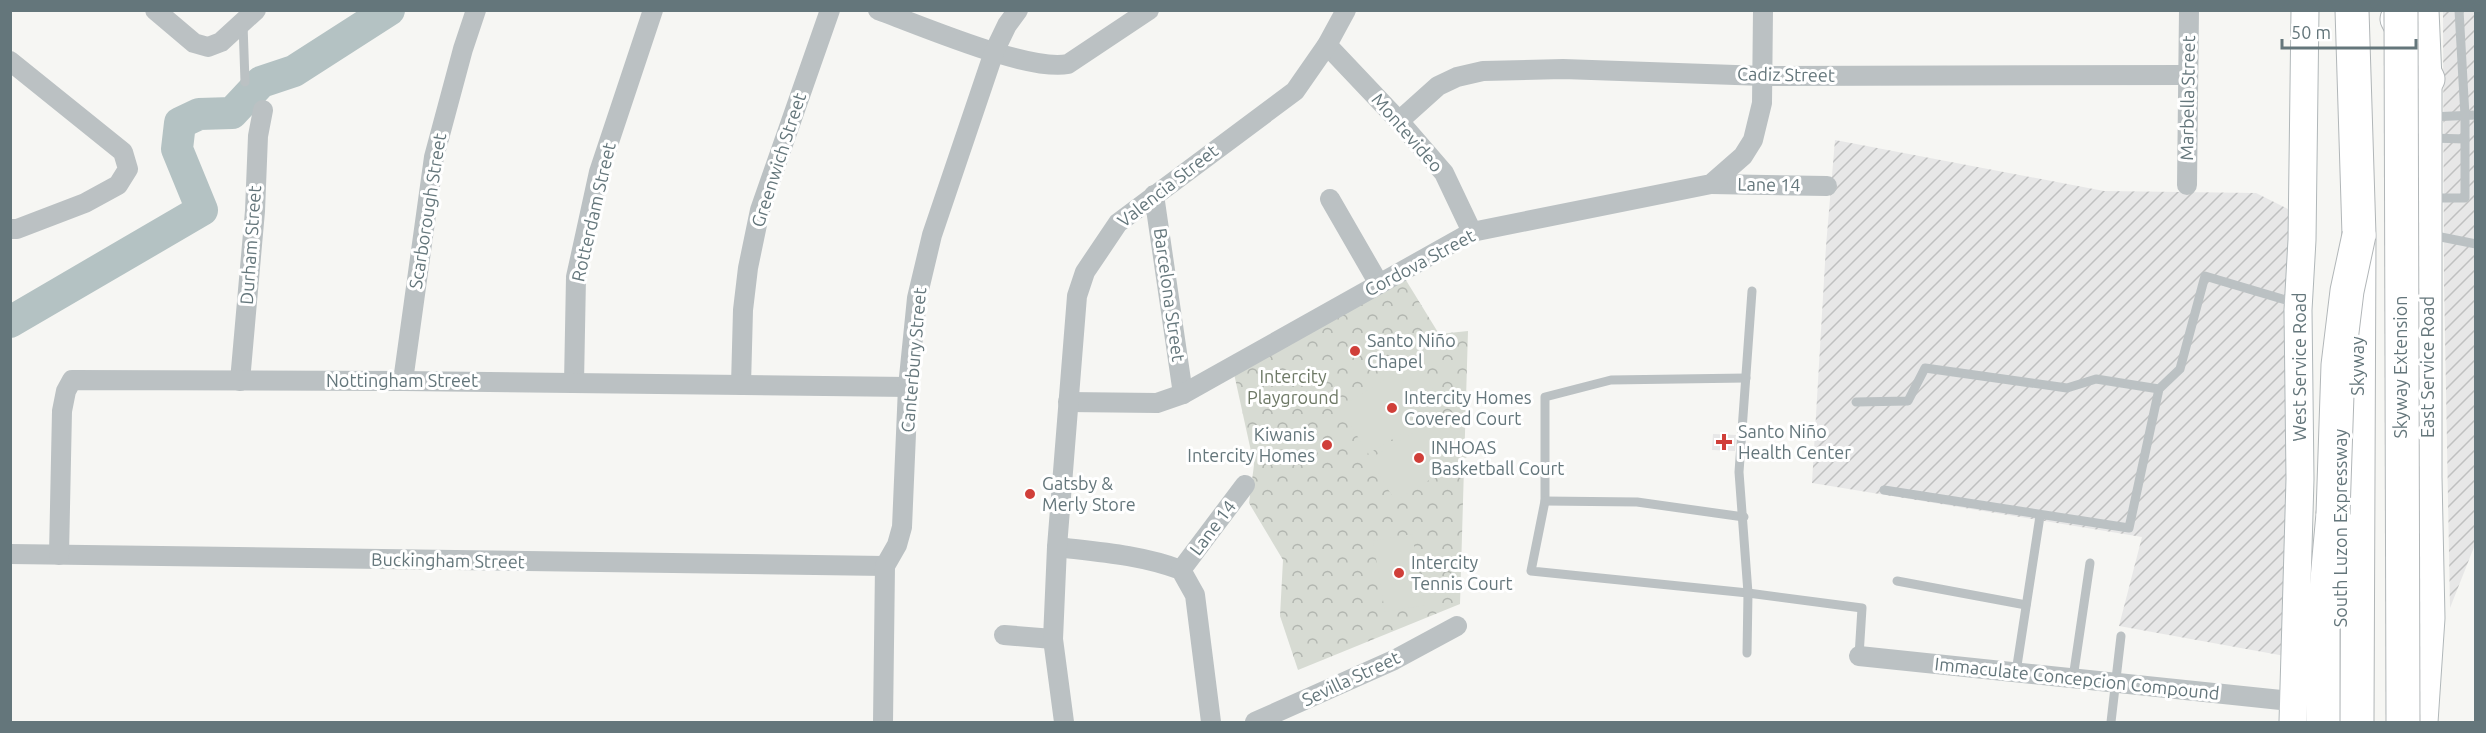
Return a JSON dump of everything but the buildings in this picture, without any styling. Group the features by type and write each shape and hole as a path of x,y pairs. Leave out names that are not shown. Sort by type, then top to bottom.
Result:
{"highway":[{"name":"South Luzon Expressway","path":"2338,10 2342,723"},
{"name":"Skyway","path":"2352,10 2359,235 2357,723"},
{"name":"Skyway","path":"2365,10 2373,723"},
{"path":"2385,10 2388,723"},
{"path":"2393,10 2428,78"},
{"name":"Skyway Extension","path":"2401,10 2400,493 2420,722"},
{"path":"2323,723 2323,623 2333,514 2338,365 2347,291 2359,235"}],"main road":[{"name":"West Service Road","path":"2294,713 2300,479 2298,310 2302,240 2305,10"},
{"name":"East Service Road","path":"2420,722 2431,618 2427,234 2428,78 2425,10"}],"street":[{"path":"155,10 194,43 208,47 221,42 250,16"},
{"name":"Scarborough Street","path":"403,381 434,157 476,10"},
{"name":"Rotterdam Street","path":"574,383 576,277 599,172 653,10"},
{"name":"Greenwich Street","path":"741,385 743,310 759,210 830,10"},
{"path":"878,10 994,52 1055,67 1068,64 1149,10"},
{"name":"Canterbury Street","path":"883,723 885,566 897,545 902,527 908,387 917,298 932,235 994,52 1007,25 1018,10"},
{"name":"Valencia Street","path":"1064,723 1053,639 1057,547 1077,296 1085,272 1118,223 1295,91 1327,45 1346,10"},
{"name":"Cordova Street","path":"1068,402 1157,403 1183,394 1472,232 1711,184 1743,156 1753,140 1762,103 1764,76 1762,10"},
{"name":"Marbella Street","path":"2187,185 2190,10"},
{"name":"Montevideo","path":"1327,45 1399,121 1444,173 1472,232"},
{"path":"10,61 123,152 129,169 118,185 86,203 17,229 10,229"},
{"name":"Cadiz Street","path":"1399,121 1438,86 1457,77 1484,71 1563,69 1764,76 2188,75"},
{"name":"Durham Street","path":"240,381 255,211 258,136 263,110"},
{"name":"Lane 14","path":"1711,184 1827,186"},
{"name":"Barcelona Street","path":"1154,195 1183,394"},
{"path":"1330,199 1379,284"},
{"name":"Nottingham Street","path":"59,555 62,411 66,391 72,380 908,387"},
{"name":"Lane 14","path":"1181,570 1245,486"},
{"path":"1057,547 1118,554 1161,562 1181,570 1195,595 1211,723"},
{"name":"Buckingham Street","path":"10,554 885,566"},
{"name":"Sevilla Street","path":"1256,723 1394,660 1451,630"},
{"path":"1004,635 1053,639"},
{"name":"Immaculate Concepcion Compound","path":"1859,656 2281,700 2294,713"}],"lane":[{"path":"2428,198 2465,198 2465,116 2459,10"},
{"path":"245,82 250,16"},
{"path":"2428,128 2475,115"},
{"path":"2428,128 2465,139"},
{"path":"2427,234 2475,244"},
{"path":"1884,490 2129,528 2159,389 2180,369 2205,276 2289,301 2298,310"},
{"path":"1747,653 1748,593 1739,472 1752,291"},
{"path":"1856,402 1908,401 1925,369 2067,388 2096,379 2159,389"},
{"path":"1746,378 1611,380 1545,397 1545,501 1531,571 1748,593 1862,608 1859,656"},
{"path":"1545,501 1637,502 1744,517"},
{"path":"2016,672 2040,516"},
{"path":"2073,678 2090,563"},
{"path":"1897,581 2026,605"},
{"path":"2111,723 2121,636"}],"shaded area":[{"path":"2443,11 2476,11 2476,542 2450,608 2444,281"},
{"path":"1835,140 2104,191 2256,193 2292,211 2285,656 2119,626 2142,537 1812,483 1826,246"},
{"name":"Santo Niño Health Center","path":"1713,434 1736,435 1735,451 1712,450"}],"green space":[{"name":"Intercity Playground","path":"1404,277 1439,334 1468,331 1460,604 1298,670 1280,616 1283,560 1249,503 1254,465 1233,369"},
{"name":"Intercity Homes Covered Court","path":"1416,361 1444,408 1368,454 1340,407"},
{"name":"INHOAS Basketball Court","path":"1442,415 1467,457 1395,501 1370,459"},
{"name":"Intercity Tennis Court","path":"1412,534 1425,605 1385,612 1373,541"}],"waterway":[{"path":"10,322 202,210 177,149 180,123 199,114 232,113 261,82 294,71 389,10"}],"place":[{"name":"Santo Niño Chapel","path":"1355,351"},
{"name":"Intercity Homes Covered Court","path":"1392,408"},
{"name":"Santo Niño Health Center","path":"1724,442"},
{"name":"Kiwanis Intercity Homes","path":"1327,445"},
{"name":"INHOAS Basketball Court","path":"1419,458"},
{"name":"Gatsby & Merly Store","path":"1030,494"},
{"name":"Intercity Tennis Court","path":"1399,573"}]}
